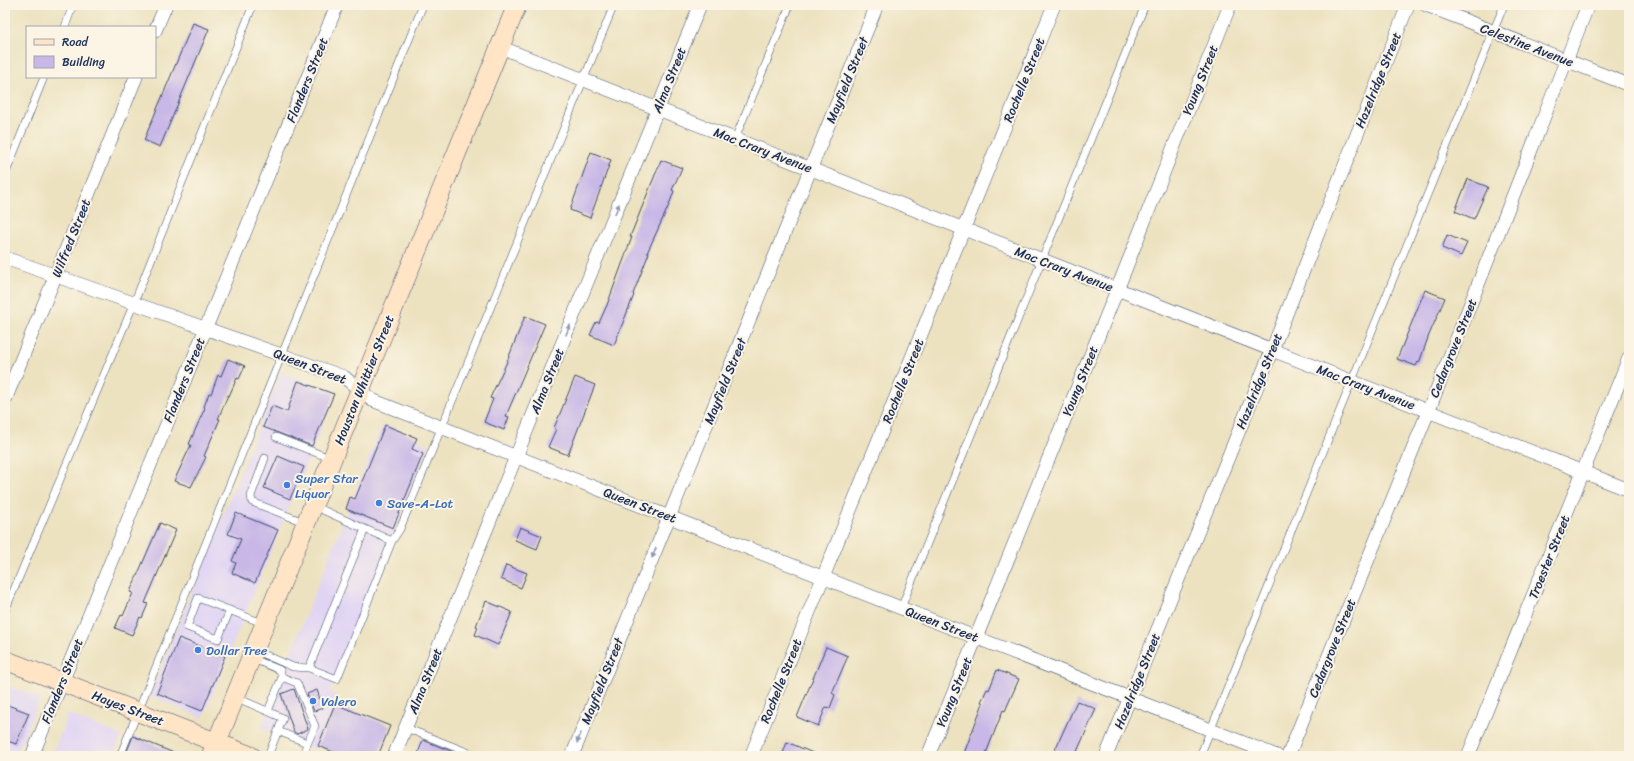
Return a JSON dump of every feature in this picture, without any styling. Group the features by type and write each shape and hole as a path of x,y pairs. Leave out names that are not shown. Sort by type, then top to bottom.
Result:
{"street":[{"path":"156,29 166,5"},
{"name":"Flanders Street","path":"32,756 337,5"},
{"name":"Houston Whittier Street","path":"214,749 517,5"},
{"name":"Alma Street","path":"394,756 700,5"},
{"name":"Mayfield Street","path":"572,756 877,5"},
{"name":"Rochelle Street","path":"751,756 1054,5"},
{"name":"Young Street","path":"928,756 1117,290 1230,5"},
{"name":"Hazelridge Street","path":"1106,756 1272,350 1408,5"},
{"name":"Celestine Avenue","path":"1426,5 1629,85"},
{"name":"Cedargrove Street","path":"1288,756 1428,412 1588,5"},
{"name":"Mac Crary Avenue","path":"500,47 1629,490"},
{"name":"Wilfred Street","path":"5,400 136,78"},
{"name":"Queen Street","path":"5,258 344,376 372,400 1277,756"},
{"name":"Troester Street","path":"1468,756 1584,473 1629,358"},
{"name":"Hayes Street","path":"5,660 138,712 214,749 251,756"}],"lane":[{"path":"65,26 74,5"},
{"path":"5,611 134,303 253,5"},
{"path":"120,756 423,5"},
{"path":"253,654 293,666 309,668 336,679 392,541 400,529 614,5"},
{"path":"735,139 790,5"},
{"path":"901,608 1145,5"},
{"path":"1200,756 1504,5"},
{"path":"5,175 44,78"},
{"path":"276,437 332,459"},
{"path":"265,458 251,496 252,502 306,523"},
{"path":"313,506 392,541"},
{"path":"309,668 365,529"},
{"path":"186,593 265,624"},
{"path":"198,598 187,627 218,639 230,610"},
{"path":"253,654 280,670 282,677 268,711"},
{"path":"282,677 297,683 314,726 302,756"},
{"path":"235,697 283,718 268,756"},
{"path":"406,728 477,756"},
{"path":"278,731 307,742"}],"shaded area":[{"path":"281,372 335,393 203,718 150,696"},
{"path":"382,426 429,445 330,692 337,696 315,749 261,727"},
{"path":"5,685 40,698 16,756 5,756"},
{"path":"68,714 122,736 113,756 52,756"},
{"path":"421,738 468,756 414,756"}],"building":[{"path":"193,23 209,29 160,147 144,140"},
{"path":"591,152 611,160 590,218 570,210"},
{"path":"661,160 682,168 672,190 674,191 669,205 647,253 649,253 614,345 590,335 596,322 599,323 607,305 632,237 630,237"},
{"path":"1468,179 1488,187 1474,219 1455,211"},
{"path":"1447,235 1467,243 1461,256 1442,248"},
{"path":"1425,290 1445,298 1419,363 1418,362 1416,366 1397,359"},
{"path":"525,316 545,324 506,416 509,417 504,430 484,422 493,399 490,398 506,364"},
{"path":"228,359 245,366 239,379 237,378 229,396 228,395 218,419 220,419 204,456 206,457 191,487 174,481 191,445 189,444 205,408 204,407 209,393 211,394 218,375 221,376"},
{"path":"575,377 595,385 568,455 548,447 556,429 554,428"},
{"path":"298,381 334,394 312,446 263,427 272,406 287,412"},
{"path":"385,425 417,438 412,449 423,454 393,528 346,509 350,497 355,499"},
{"path":"278,456 304,467 290,499 264,488"},
{"path":"236,513 278,530 255,583 232,573 236,563 232,561 241,539 228,534"},
{"path":"160,523 176,530 145,603 148,604 132,635 115,628 121,615 123,616 133,593 130,592"},
{"path":"520,527 542,536 537,549 515,540"},
{"path":"506,565 527,573 521,588 501,579"},
{"path":"486,601 512,612 498,645 475,635 478,627 476,626"},
{"path":"179,638 225,656 202,711 157,693"},
{"path":"826,647 848,656 832,693 835,695 830,708 826,707 818,726 797,717"},
{"path":"997,670 1019,679 1005,711 1003,710 985,756 963,756 983,703 981,702 987,689 989,690"},
{"path":"294,689 308,729 297,734 294,732 281,694"},
{"path":"317,690 323,708 314,711 307,694"},
{"path":"1077,701 1096,709 1075,756 1063,756 1054,752"},
{"path":"5,704 29,713 16,744 5,740"},
{"path":"335,704 390,726 378,756 344,756 318,746"},
{"path":"133,736 181,756 125,756"},
{"path":"423,740 463,756 417,756"},
{"path":"787,742 820,756 782,756"}],"place":[{"name":"Super Star Liquor","path":"287,485"},
{"name":"Save-A-Lot","path":"379,503"},
{"name":"Dollar Tree","path":"198,650"},
{"name":"Valero","path":"313,701"}]}
